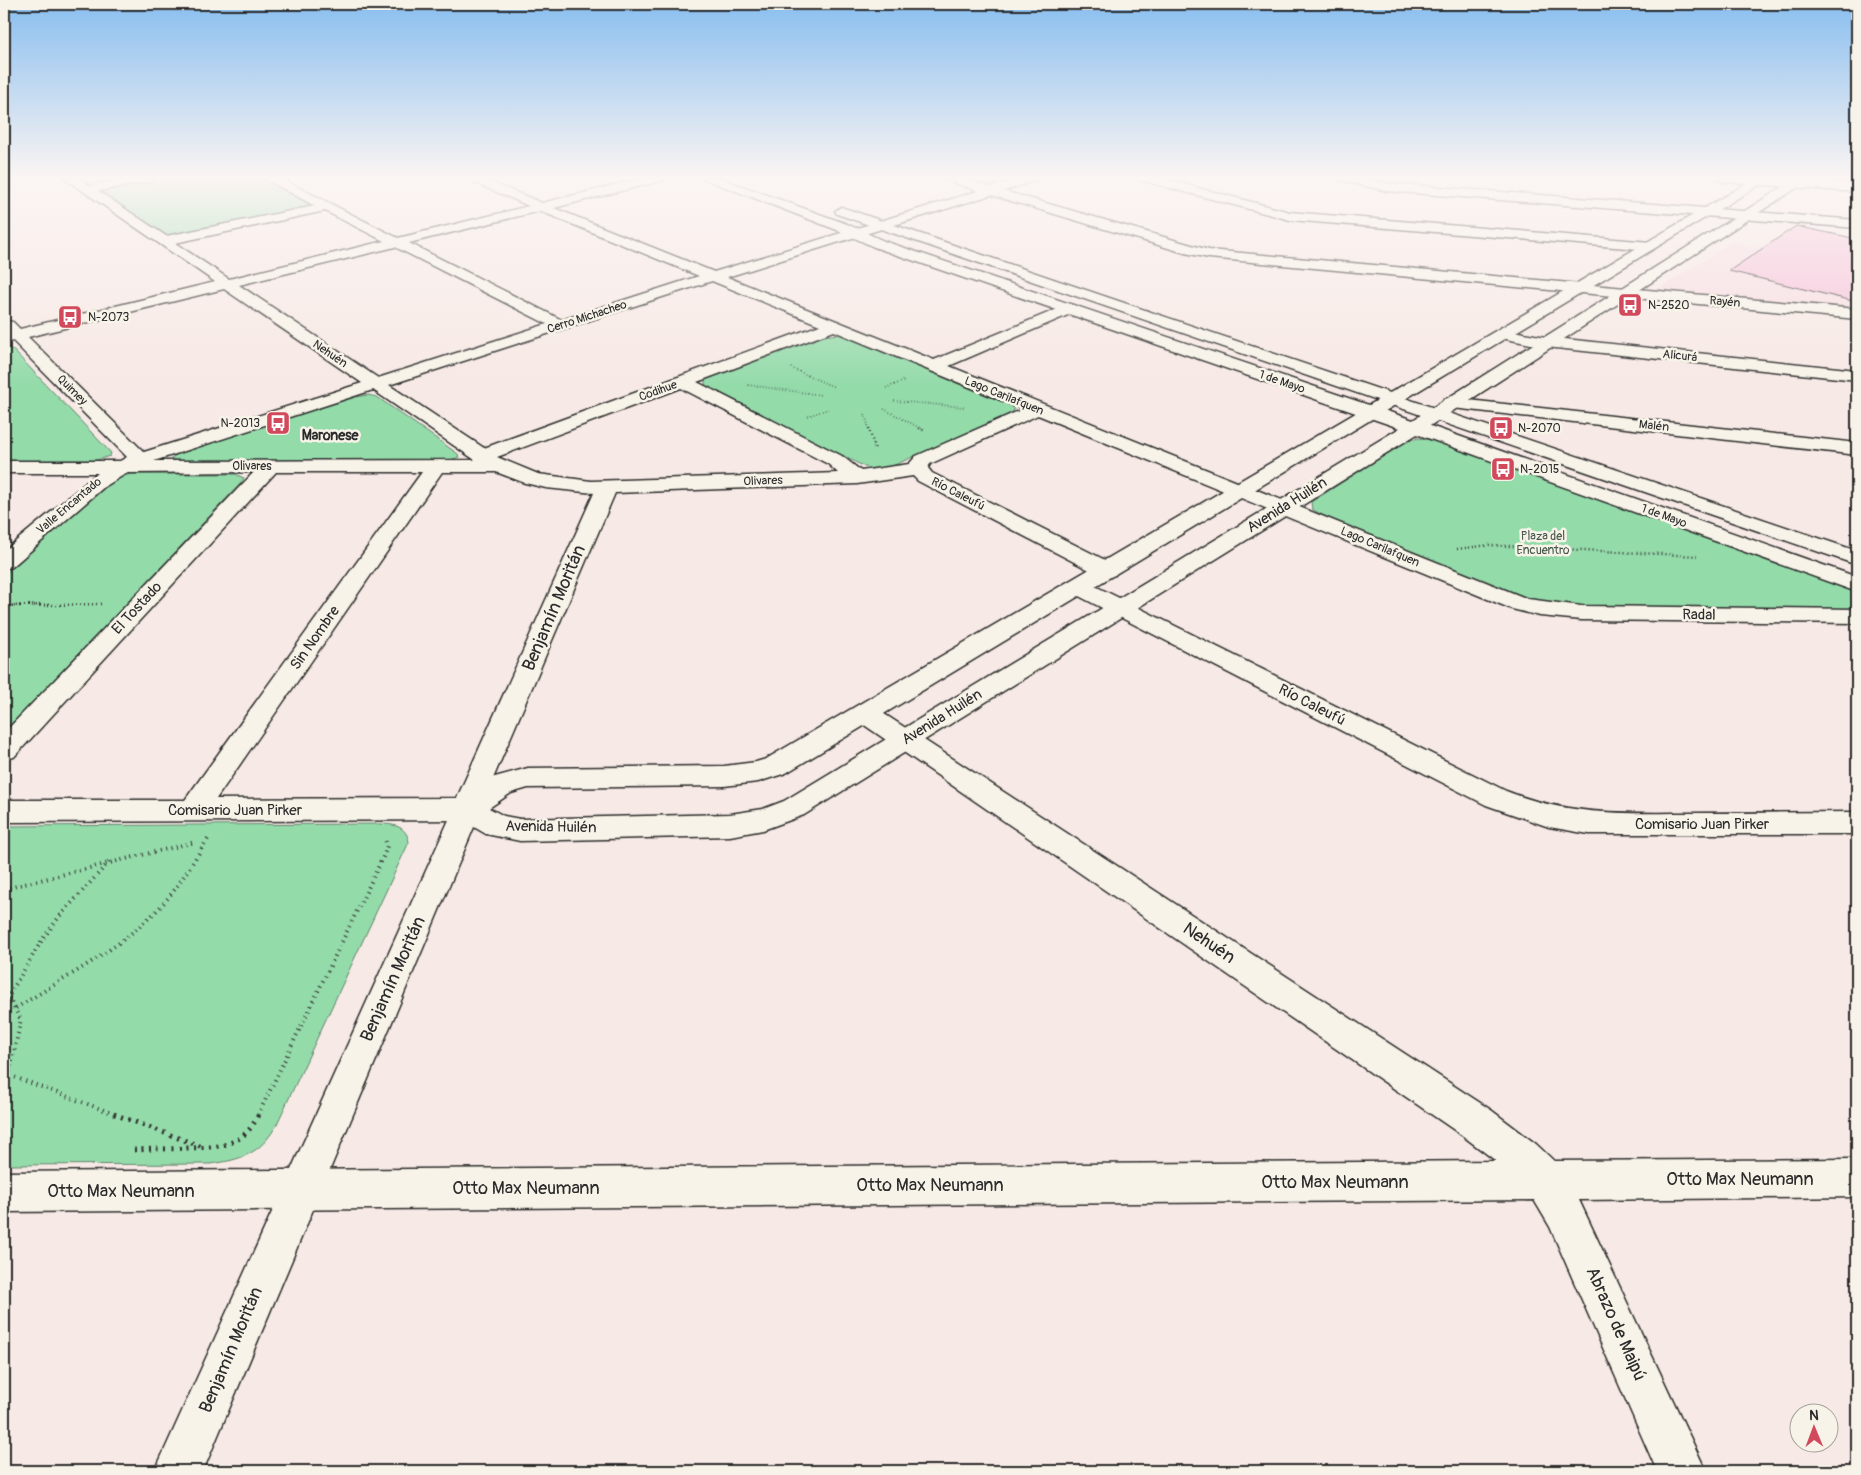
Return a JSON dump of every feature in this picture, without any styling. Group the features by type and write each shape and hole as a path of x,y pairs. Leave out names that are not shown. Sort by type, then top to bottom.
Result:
{"street":[{"name":"Nehuén","path":"172,247 499,466 531,478 555,484 607,487"},
{"path":"10,337 381,247"},
{"path":"405,247 560,325"},
{"name":"Lago Carilafquen","path":"638,247 1239,492 1284,507 1504,598 1540,609"},
{"name":"Cerro Michacheo","path":"131,463 807,247"},
{"name":"1 de Mayo","path":"886,247 1371,412 1434,415 1857,558"},
{"name":"1 de Mayo","path":"947,247 1393,399 1857,585"},
{"name":"Rayén","path":"1176,247 1209,254 1857,314"},
{"path":"467,809 501,785 528,778 724,776 758,772 791,759 1650,247"},
{"name":"Avenida Huilén","path":"467,809 497,826 520,830 748,823 780,815 1434,415 1697,247"},
{"path":"932,367 1070,309"},
{"name":"Quimey","path":"4,321 10,337 131,463"},
{"name":"Codihue","path":"482,456 833,326"},
{"name":"Alicurá","path":"1502,334 1546,342 1857,375"},
{"path":"683,382 835,460 857,478"},
{"path":"918,469 919,464 923,460 1037,409"},
{"name":"Malén","path":"1434,415 1857,449"},
{"name":"Olivares","path":"4,467 131,463 271,466 499,466"},
{"name":"Valle Encantado","path":"4,562 97,483 131,463"},
{"name":"El Tostado","path":"4,750 271,466"},
{"name":"Sin Nombre","path":"198,823 436,466"},
{"name":"Olivares","path":"607,487 857,478 918,469"},
{"name":"Río Caleufú","path":"918,469 925,477 1107,570"},
{"name":"Benjamín Moritán","path":"179,1471 607,487"},
{"name":"Río Caleufú","path":"1080,587 1496,798 1548,818"},
{"name":"Radal","path":"1540,609 1581,613 1857,616"},
{"name":"Nehuén","path":"866,714 1477,1123 1522,1157 1545,1180"},
{"name":"Comisario Juan Pirker","path":"4,811 198,823 467,809"},
{"name":"Comisario Juan Pirker","path":"1548,818 1604,824 1857,823"},
{"name":"Otto Max Neumann","path":"4,1192 1857,1178"},
{"name":"Abrazo de Maipú","path":"1545,1180 1581,1247 1682,1471"}],"path":[{"path":"788,366 834,387"},
{"path":"746,385 822,395"},
{"path":"894,401 972,407"},
{"path":"884,409 925,431"},
{"path":"866,414 876,455"},
{"path":"1450,551 1489,546 1707,557"},
{"path":"4,606 110,604"},
{"path":"4,889 214,836 198,823"},
{"path":"130,1150 208,1149 234,1143 245,1135 255,1121 384,855 387,846 382,836"},
{"path":"16,1008 112,947 141,925 178,885 208,838"},
{"path":"4,1004 42,940 109,862"},
{"path":"4,988 21,1020 9,1075 208,1149"}],"shaded area":[{"path":"1725,247 1753,247 1762,249 1765,247 1857,247 1857,308 1669,294 1658,289"}],"green space":[{"path":"839,334 1010,405 1014,409 1013,412 888,468 876,470 865,467 705,385 705,380 712,376 824,336"},
{"path":"4,346 13,350 111,453 110,456 93,461 4,461"},
{"path":"368,395 377,397 458,454 459,457 450,460 177,461 171,459 177,454 355,397"},
{"name":"Plaza del Encuentro","path":"1419,438 1431,440 1856,592 1857,609 1571,606 1543,604 1516,596 1322,515 1312,509 1311,502 1314,500 1409,440"},
{"path":"132,474 235,474 244,478 4,732 4,575 109,483 118,477"},
{"path":"391,825 401,828 409,842 276,1126 263,1143 249,1154 240,1158 210,1164 4,1165 4,826"}],"building":[{"path":"1765,247 1857,247 1857,302 1729,271"}],"place":[{"name":"N-2520","path":"1630,305"},
{"name":"N-2073","path":"70,317"},
{"name":"N-2013","path":"278,423"},
{"name":"N-2070","path":"1501,428"},
{"name":"N-2015","path":"1503,469"}],"district":[{"name":"Maronese","path":"330,435"}]}
